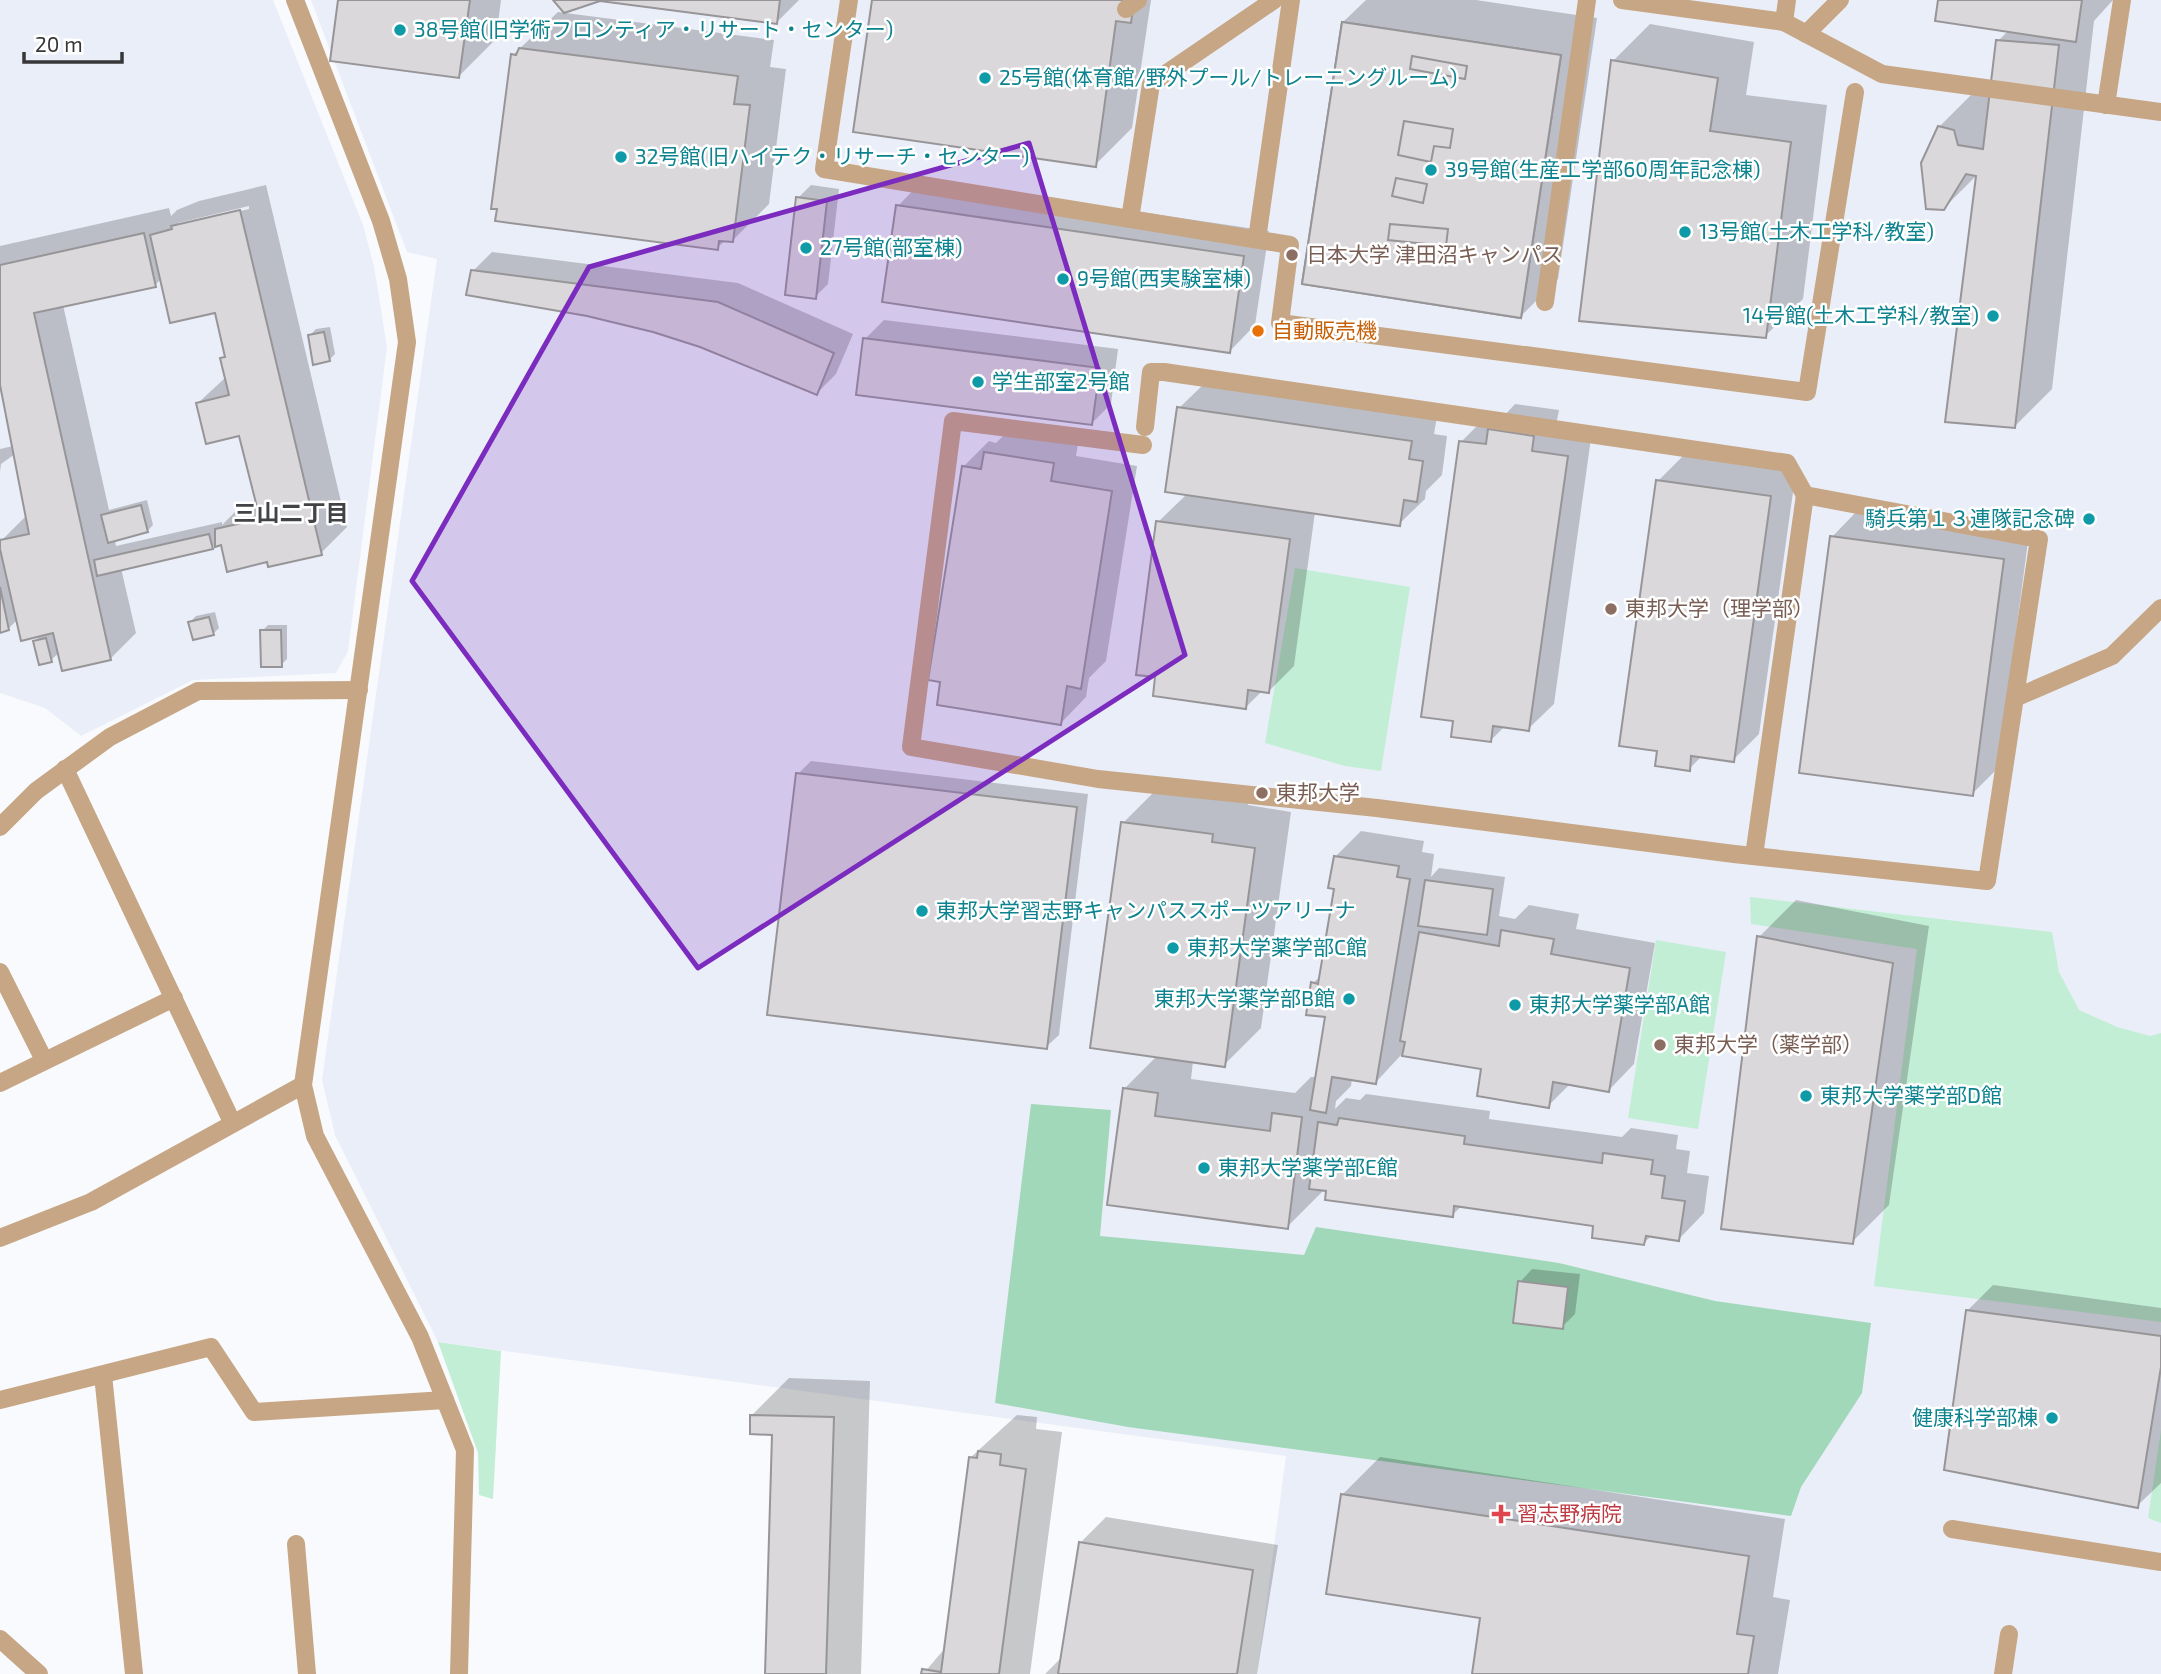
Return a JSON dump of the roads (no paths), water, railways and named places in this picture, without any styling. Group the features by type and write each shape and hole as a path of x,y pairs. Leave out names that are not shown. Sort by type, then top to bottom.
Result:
{"street":[{"path":"295,0 381,220 398,279 407,342 303,1085 315,1136 420,1337 465,1450 459,1674"},
{"path":"849,0 824,169 1290,245 1280,323 1807,392 1855,92"},
{"path":"1130,219 1151,84 1274,0"},
{"path":"1257,239 1291,0"},
{"path":"1545,302 1587,0"},
{"path":"1622,0 1784,22 1881,74 2161,112"},
{"path":"1784,22 1787,0"},
{"path":"1806,34 1840,0"},
{"path":"2106,104 2122,0"},
{"path":"1146,427 1151,372 1164,372 1787,463 1805,495 1754,856"},
{"path":"1143,445 953,421 911,747 1098,779 1445,816 1754,856 1986,881 2039,539 1805,495"},
{"path":"2015,698 2112,656 2161,608"},
{"path":"0,827 36,791 110,737 198,691 359,690"},
{"path":"65,769 232,1122"},
{"path":"0,972 44,1060"},
{"path":"0,1083 174,998"},
{"path":"0,1238 91,1202 303,1085"},
{"path":"0,1400 211,1347 254,1412 445,1400"},
{"path":"103,1375 134,1674"},
{"path":"1951,1529 2161,1562"},
{"path":"296,1544 307,1674"},
{"path":"2003,1674 2009,1634"},
{"path":"0,1639 39,1674"}],"place":[{"name":"38号館(旧学術フロンティア・リサート・センター)","path":"400,30"},
{"name":"25号館(体育館/野外プール/トレーニングルーム)","path":"985,78"},
{"name":"32号館(旧ハイテク・リサーチ・センター)","path":"621,157"},
{"name":"39号館(生産工学部60周年記念棟)","path":"1431,170"},
{"name":"13号館(土木工学科/教室)","path":"1685,232"},
{"name":"27号館(部室棟)","path":"806,248"},
{"name":"日本大学 津田沼キャンパス","path":"1292,255"},
{"name":"9号館(西実験室棟)","path":"1063,279"},
{"name":"14号館(土木工学科/教室)","path":"1993,316"},
{"name":"自動販売機","path":"1258,331"},
{"name":"学生部室2号館","path":"978,382"},
{"name":"騎兵第１３連隊記念碑","path":"2089,519"},
{"name":"東邦大学（理学部）","path":"1611,609"},
{"name":"東邦大学","path":"1262,793"},
{"name":"東邦大学習志野キャンパススポーツアリーナ","path":"922,911"},
{"name":"東邦大学薬学部C館","path":"1173,948"},
{"name":"東邦大学薬学部B館","path":"1349,999"},
{"name":"東邦大学薬学部A館","path":"1515,1005"},
{"name":"東邦大学（薬学部）","path":"1660,1045"},
{"name":"東邦大学薬学部D館","path":"1806,1096"},
{"name":"東邦大学薬学部E館","path":"1204,1168"},
{"name":"健康科学部棟","path":"2052,1418"},
{"name":"習志野病院","path":"1501,1514"}],"district":[{"name":"三山二丁目","path":"291,513"}]}
